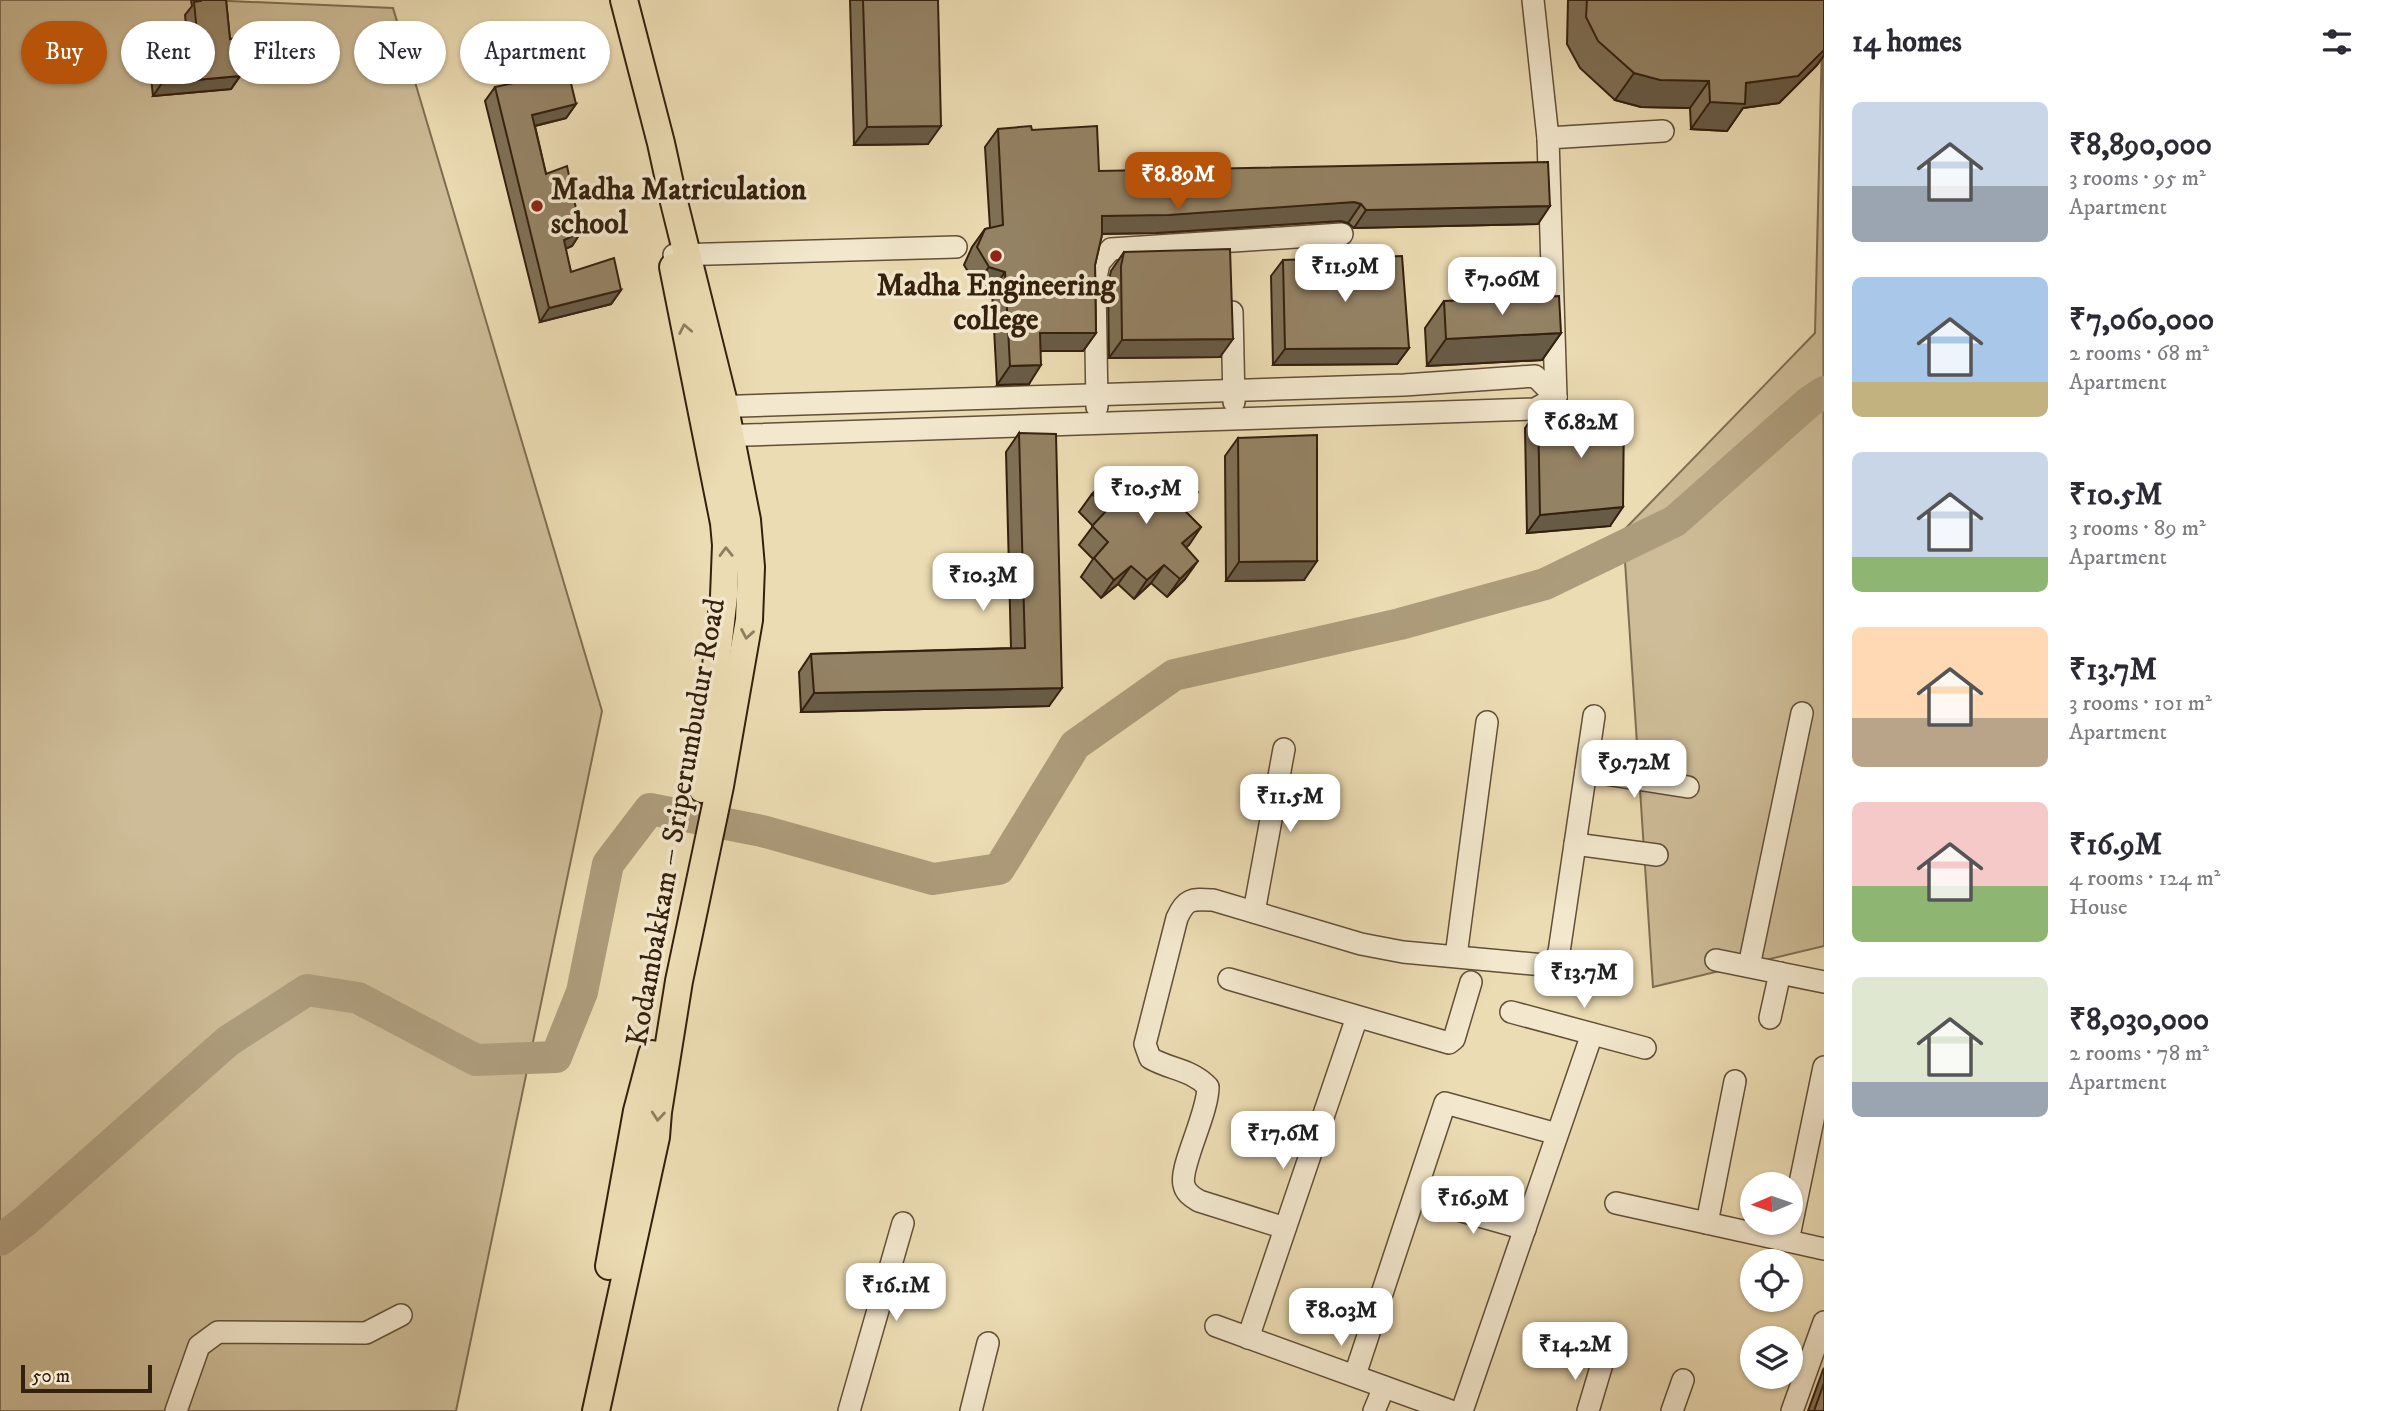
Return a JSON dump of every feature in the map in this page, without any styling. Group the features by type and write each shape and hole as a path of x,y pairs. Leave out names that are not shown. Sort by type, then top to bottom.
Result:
{"main road":[{"name":"Kodambakkam – Sriperumbudur Road","path":"580,1411 622,1202 637,1111 652,1055 664,976 704,821 749,620 751,591 747,520 718,436 678,255 608,0"},
{"name":"Kodambakkam – Sriperumbudur Road","path":"624,0 661,143 678,255"},
{"name":"Kodambakkam – Sriperumbudur Road","path":"596,1411 656,1137 657,1112 704,821"}],"street":[{"path":"1533,0 1548,138 1556,397"},
{"path":"1548,138 1663,131"},
{"path":"1097,424 1095,283 1099,263 1111,249 1230,248 1342,234"},
{"path":"678,255 956,247"},
{"path":"1231,296 1235,418"},
{"path":"712,406 1404,385 1535,376 1556,397"},
{"path":"718,436 1535,409 1556,397"},
{"path":"1749,967 1802,713"},
{"path":"1285,1228 1199,1201 1190,1196 1184,1185 1184,1172 1208,1101 1208,1087 1198,1075 1161,1065 1150,1058 1145,1044 1177,918 1183,905 1194,899 1213,900 1362,944 1403,951 1544,965 1554,962 1559,952 1594,716"},
{"path":"1456,956 1487,722"},
{"path":"1254,912 1284,749"},
{"path":"1586,771 1688,787"},
{"path":"1575,844 1657,855"},
{"path":"1716,960 1824,982"},
{"path":"1770,1018 1780,973"},
{"path":"1229,979 1449,1042 1454,1039 1471,982"},
{"path":"1511,1012 1645,1048"},
{"path":"1248,1338 1357,1017"},
{"path":"1462,1411 1592,1034"},
{"path":"1788,1241 1824,1067"},
{"path":"1707,1223 1735,1081"},
{"path":"1355,1375 1445,1103 1557,1134"},
{"path":"1433,1203 1525,1229"},
{"path":"1616,1203 1824,1250"},
{"path":"849,1411 903,1223"},
{"path":"176,1411 199,1346 218,1332 366,1332 401,1315"},
{"path":"1793,1411 1824,1322"},
{"path":"1216,1326 1451,1411"},
{"path":"971,1411 988,1343"},
{"path":"1588,1411 1602,1364"},
{"path":"1672,1411 1683,1380"},
{"path":"1374,1411 1384,1387"}],"shaded area":[{"path":"0,0 206,0 393,8 397,21 354,21 354,84 416,84 602,711 456,1411 0,1411"},
{"path":"1823,0 1824,946 1653,987 1623,531 1815,333"}],"building":[{"path":"226,0 229,77 215,78 215,21 196,21 194,2"},
{"path":"863,0 938,0 941,126 867,127"},
{"path":"1587,0 1824,0 1824,50 1798,76 1746,83 1745,104 1710,102 1709,81 1660,80 1634,73 1598,41 1586,17"},
{"name":"Madha Matriculation school","path":"509,84 571,84 576,104 532,115 546,174 567,166 581,232 564,240 571,272 614,258 621,290 549,308 495,87"},
{"path":"1031,126 1032,130 1097,126 1099,171 1548,162 1550,206 1366,210 1361,204 1354,202 1169,215 1102,216 1102,235 1095,265 1096,333 1040,333 1041,365 1010,366 1005,272 989,267 977,247 985,229 1003,225 998,129"},
{"path":"1230,249 1233,339 1122,340 1121,266 1124,252"},
{"path":"1402,256 1409,348 1285,349 1283,260"},
{"path":"1559,296 1561,333 1446,339 1444,301"},
{"path":"1624,408 1623,507 1540,515 1538,410"},
{"path":"1019,433 1056,434 1062,688 814,693 811,654 1025,648"},
{"path":"1317,435 1317,561 1239,562 1238,438"},
{"path":"1149,472 1164,487 1179,473 1198,492 1183,509 1201,527 1182,543 1198,561 1180,579 1164,565 1147,580 1131,566 1114,580 1094,558 1108,542 1092,526 1108,509 1092,494 1113,473 1128,488"},
{"path":"1824,1383 1824,1411 1814,1411"}],"waterway":[{"path":"0,1240 25,1221 228,1041 307,990 358,998 476,1060 556,1057 582,992 608,864 650,809 762,831 933,879 999,869 1075,745 1174,675 1400,624 1545,584 1675,521 1809,402 1824,392"}],"place":[{"name":"Madha Matriculation school","path":"537,206"},
{"name":"Madha Engineering college","path":"996,256"}]}
